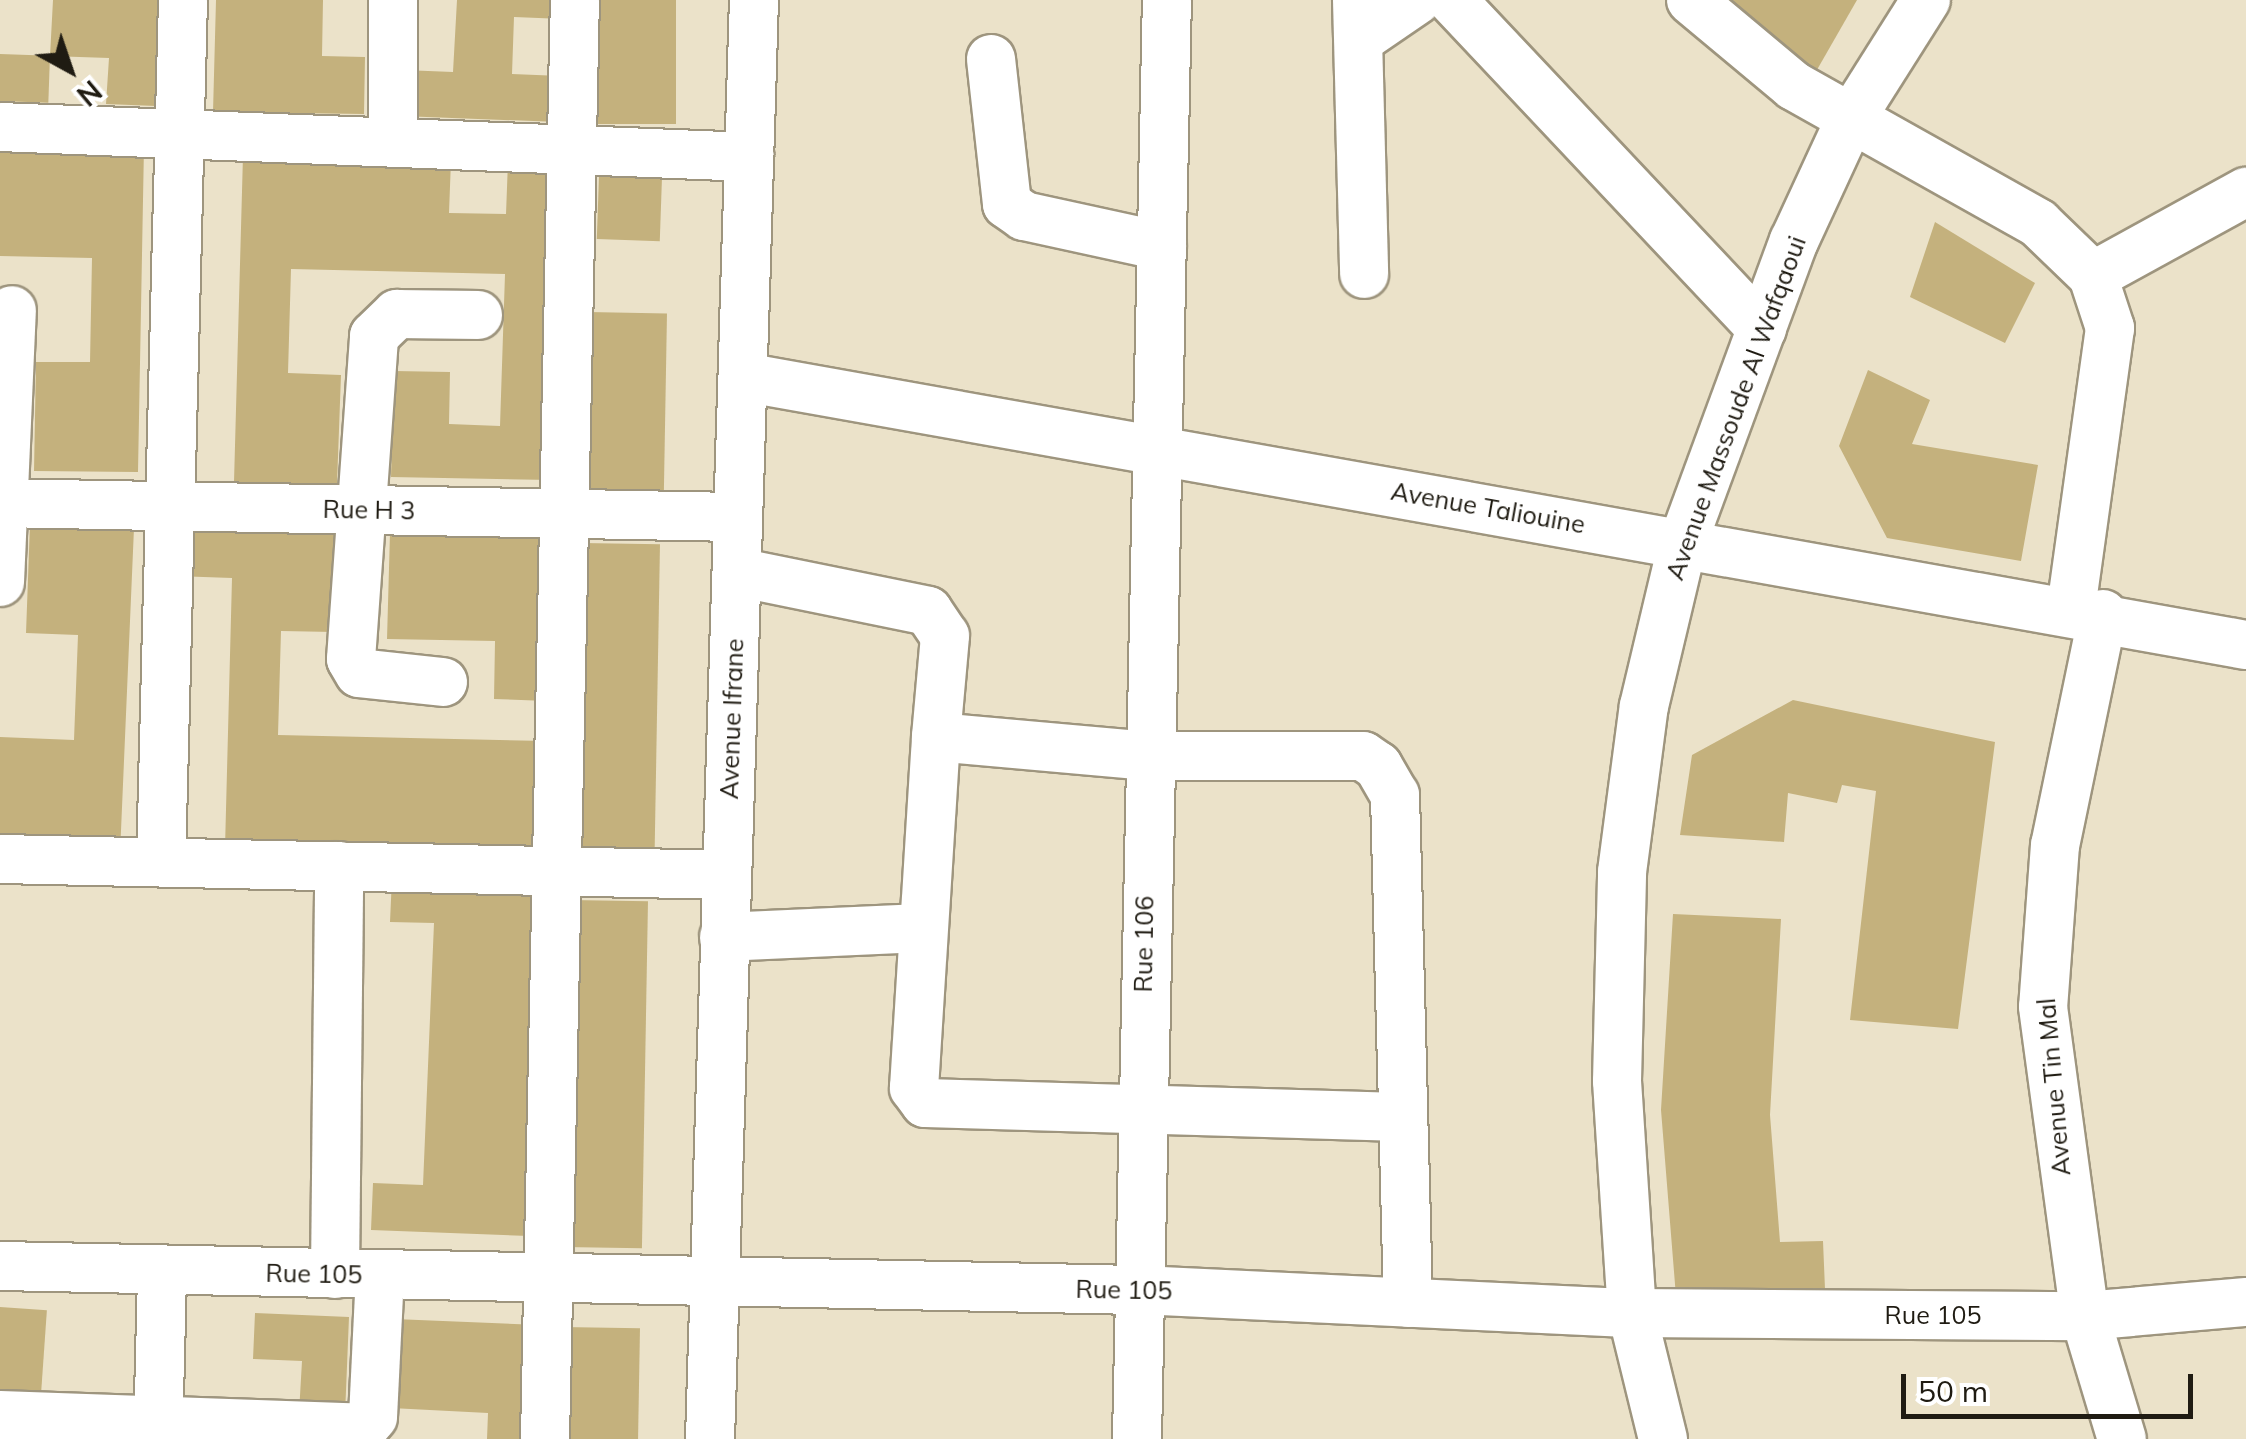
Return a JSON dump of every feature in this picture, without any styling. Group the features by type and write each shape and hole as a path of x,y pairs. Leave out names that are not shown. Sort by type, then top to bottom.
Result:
{"street":[{"path":"161,862 183,0"},
{"path":"392,0 393,142"},
{"path":"545,1439 575,0"},
{"name":"Avenue Ifrane","path":"710,1439 754,0"},
{"name":"Rue 106","path":"1137,1439 1140,1115 1167,0"},
{"path":"1364,274 1358,20 1417,0"},
{"path":"1452,0 1762,329"},
{"path":"1692,0 1850,120 2038,223 2093,276 2246,192"},
{"name":"Avenue Massoude Al Wafqaoui","path":"1663,1439 1632,1314 1617,1081 1622,872 1644,706 1683,542 1762,329 1850,120 1926,0"},
{"path":"991,59 1007,204 1024,216 1162,246"},
{"path":"0,127 749,157"},
{"name":"Avenue Tin Mal","path":"2093,276 2110,328 2087,611 2055,844 2043,1008 2085,1316 2122,1439"},
{"path":"0,582 12,310"},
{"path":"443,682 354,666 374,336 397,314 478,315"},
{"name":"Avenue Taliouine","path":"743,377 2087,611 2241,642"},
{"name":"Rue H 3","path":"4,503 738,518"},
{"path":"737,572 928,610 944,636 920,928 914,1088 925,1103 1140,1115 1398,1116"},
{"path":"936,737 1149,756 1363,756 1389,781 1398,1116 1408,1303"},
{"path":"0,859 727,875"},
{"path":"0,1416 158,1430 364,1428 372,1418 357,1275 338,866"},
{"path":"724,937 920,928"},
{"name":"Rue 105","path":"0,1266 715,1286 1140,1290 1632,1314 2085,1316 2246,1302"},
{"path":"158,1430 162,1271"}],"building":[{"path":"53,0 161,0 156,106 106,104 109,58 50,56"},
{"path":"216,0 323,0 322,56 365,57 364,114 213,112"},
{"path":"457,0 564,0 563,19 514,17 512,74 561,76 559,122 401,116 403,70 453,72"},
{"path":"598,0 676,0 676,124 598,124"},
{"path":"1713,0 1857,0 1810,82"},
{"path":"0,54 50,56 48,103 0,101"},
{"path":"0,143 144,146 138,472 34,471 36,362 90,362 92,258 0,256"},
{"path":"243,155 451,160 449,213 506,214 508,161 561,163 552,480 391,477 394,371 450,372 449,424 500,426 505,274 291,269 288,373 341,375 337,484 234,482"},
{"path":"599,176 662,178 660,241 597,239"},
{"path":"1935,222 2035,283 2005,343 1910,297"},
{"path":"588,312 667,313 664,490 585,489"},
{"path":"1868,370 1930,400 1912,444 2038,465 2021,561 1887,538 1839,446"},
{"path":"176,520 337,523 334,632 281,631 278,735 546,741 544,854 225,848 232,578 175,576"},
{"path":"30,524 134,528 120,854 0,850 0,737 74,740 78,635 26,633"},
{"path":"390,533 552,536 547,701 494,699 495,641 387,639"},
{"path":"582,543 660,544 655,857 577,856"},
{"path":"1793,700 1995,742 1958,1029 1850,1020 1876,791 1842,785 1837,803 1788,793 1784,842 1680,835 1692,755"},
{"path":"392,877 544,882 529,1236 371,1230 373,1183 423,1185 434,923 390,922"},
{"path":"570,900 648,901 642,1248 564,1247"},
{"path":"1673,914 1781,919 1770,1115 1780,1242 1823,1241 1825,1289 1677,1309 1661,1110"},
{"path":"0,1307 47,1310 40,1410 0,1407"},
{"path":"255,1313 349,1317 345,1415 299,1413 302,1361 253,1359"},
{"path":"394,1319 539,1325 533,1439 487,1439 488,1413 391,1408"},
{"path":"562,1327 640,1328 638,1439 560,1439"}]}
